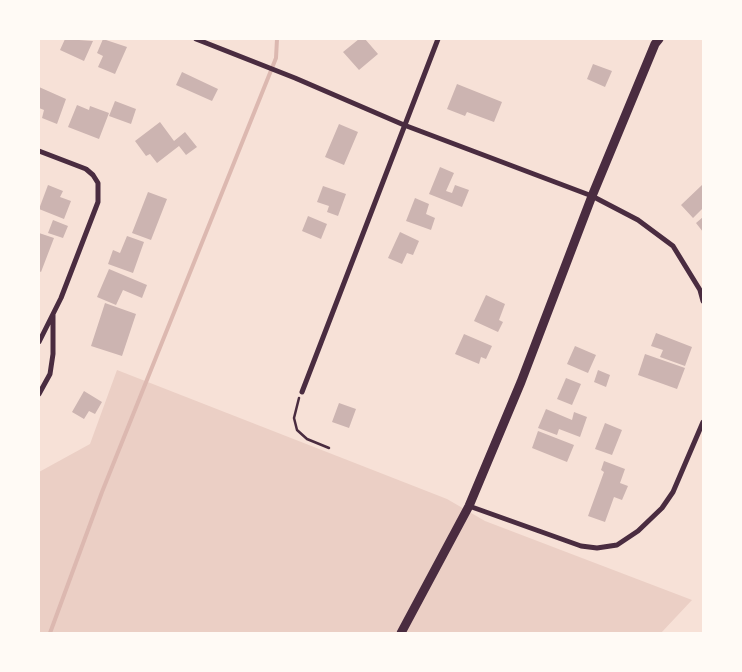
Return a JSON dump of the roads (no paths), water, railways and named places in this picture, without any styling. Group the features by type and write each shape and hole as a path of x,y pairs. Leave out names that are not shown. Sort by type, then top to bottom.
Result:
{"main road":[{"path":"401,633 469,506 521,382 592,196 655,44 659,39"}],"street":[{"path":"196,39 295,78 404,125 592,196 638,220 673,246 700,290 703,301"},
{"path":"302,392 438,39"},
{"path":"39,151 86,169 98,183 98,202 53,314 39,342"},
{"path":"39,394 50,374 54,354 53,314"},
{"path":"469,506 581,546 597,548 617,544 638,531 662,508 672,492 703,422"}],"waterway":[{"path":"50,633 102,492 276,58 277,39"}]}
